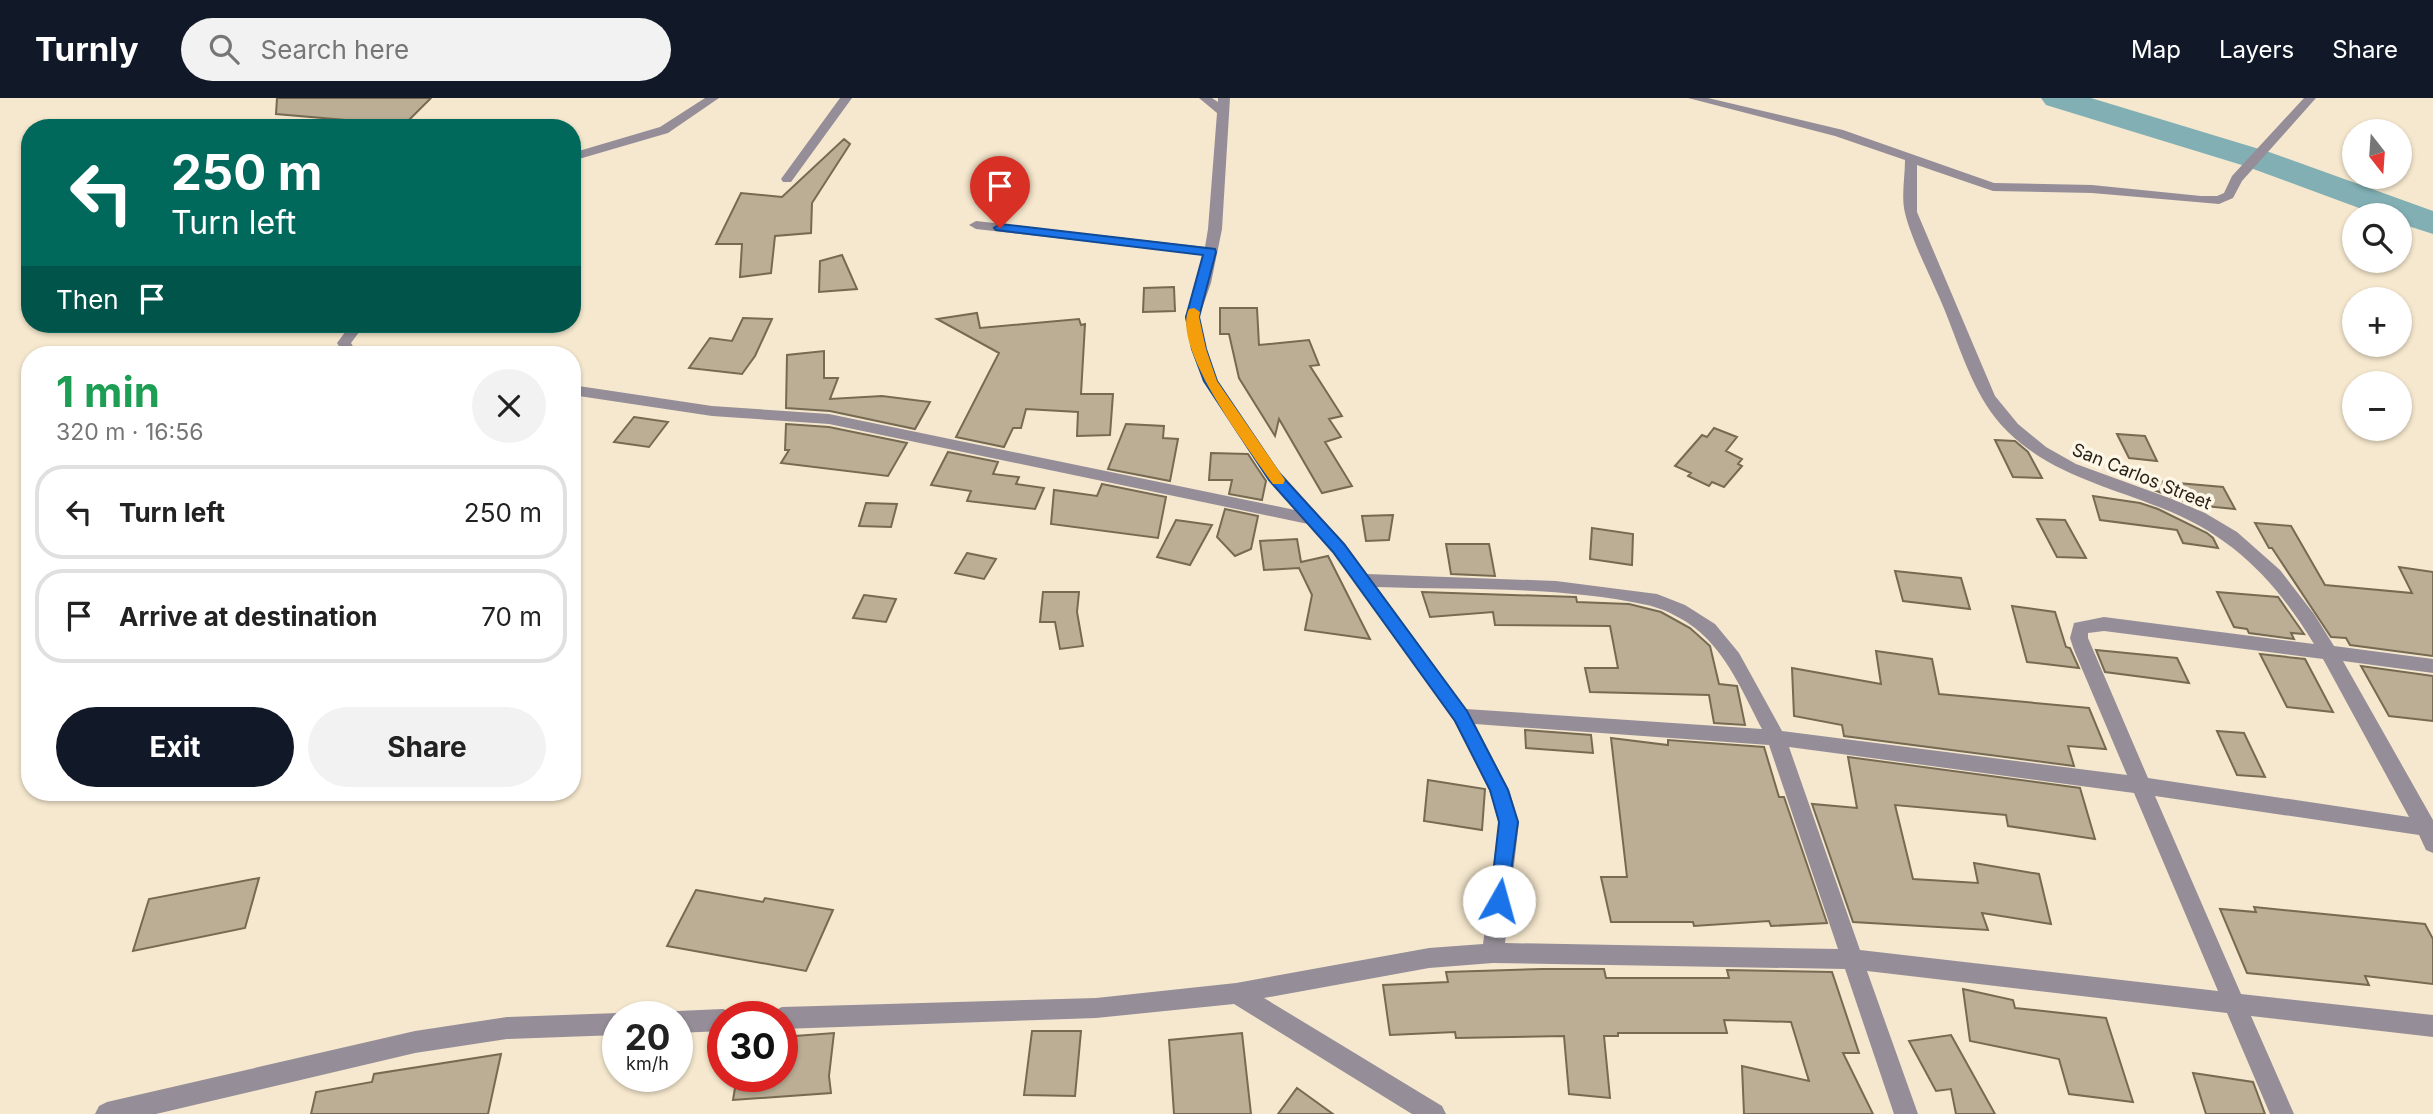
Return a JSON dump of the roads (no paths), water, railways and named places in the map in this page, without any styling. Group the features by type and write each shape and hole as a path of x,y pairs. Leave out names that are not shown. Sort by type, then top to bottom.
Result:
{"street":[{"path":"581,154 664,130 713,98"},
{"path":"787,179 846,98"},
{"path":"1205,98 1223,105 1215,229 1192,317 1199,349 1210,381 1274,477 1339,548 1461,716 1499,790 1508,822 1493,953"},
{"path":"1694,98 1839,133 1993,187 2092,188 2202,200 2219,200 2229,195 2236,179 2310,98"},
{"name":"San Carlos Street","path":"1911,159 1911,212 1988,397 2004,422 2032,447 2068,468 2185,511 2210,523 2234,538 2292,593 2430,833"},
{"path":"976,225 1210,252"},
{"path":"581,391 712,411 829,419 1312,519"},
{"path":"1361,580 1556,587 1651,599 1679,610 1709,629 1733,658 1776,738 1906,1114"},
{"path":"2282,1114 2139,785 2083,650 2079,638 2080,628 2104,624 2433,666"},
{"path":"1461,716 1776,738 2139,785 2430,833"},
{"path":"798,1017 1096,1008 1236,993 1429,958 1493,953 1851,959 2233,1001 2433,1027"},
{"path":"1236,993 1434,1114"},
{"path":"107,1114 415,1042 507,1028 602,1025"}],"waterway":[{"path":"2057,98 2257,159 2433,223"}]}
